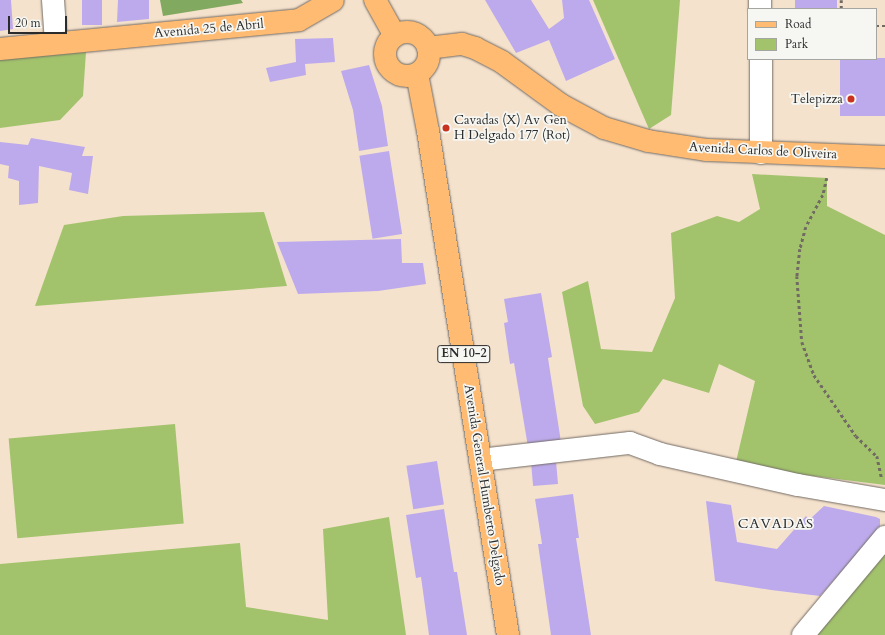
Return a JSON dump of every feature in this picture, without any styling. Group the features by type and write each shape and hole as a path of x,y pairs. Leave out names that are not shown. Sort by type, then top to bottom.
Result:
{"main road":[{"name":"Avenida 25 de Abril","path":"0,49 299,20 333,0"},
{"path":"374,0 395,36"},
{"path":"408,32 414,33 420,36 428,48 426,66 417,74 401,76 388,66 386,50 395,36 408,32"},
{"name":"Avenida Carlos de Oliveira","path":"428,48 462,44 475,48 502,62 561,105 604,128 648,141 707,150 761,154 885,157"},
{"name":"Avenida General Humberto Delgado","path":"417,74 425,111 508,635"}],"street":[{"path":"53,0 56,43"},
{"path":"760,60 761,154"},
{"path":"480,460 630,443 660,454 721,468 883,499"},
{"path":"803,635 885,537"}],"path":[{"path":"827,178 824,195 806,226 800,249 797,276 802,342 814,375 856,436 877,456 882,474 883,499"}],"green space":[{"path":"160,0 241,0 243,3 163,16"},
{"path":"593,0 680,0 671,115 649,129"},
{"path":"86,52 83,96 60,120 0,128 0,60"},
{"path":"752,174 827,178 827,206 885,235 885,485 735,466 755,381 719,364 709,393 663,379 639,412 595,424 583,406 562,292 588,281 601,349 652,352 675,298 671,233 717,216 739,222 760,209"},
{"path":"264,212 287,286 35,306 64,225 123,216"},
{"path":"175,424 184,524 17,538 9,439"},
{"path":"389,517 406,635 0,635 0,564 240,543 246,607 328,620 323,529"},
{"path":"885,549 885,635 816,635"}],"building":[{"path":"0,0 11,0 13,29 0,31"},
{"path":"82,0 102,0 102,25 82,25"},
{"path":"118,0 149,0 149,19 117,22"},
{"path":"485,0 531,0 549,29 564,18 562,0 589,0 615,59 566,81 549,40 516,53"},
{"path":"795,0 837,0 837,8 795,8"},
{"path":"333,38 335,62 305,64 306,75 270,82 266,68 296,62 295,39"},
{"path":"877,58 885,58 885,116 840,116 840,60 877,60"},
{"path":"369,65 382,106 388,146 359,151 353,110 341,71"},
{"path":"31,138 85,147 82,156 93,156 88,194 69,190 72,173 39,166 38,203 19,205 19,181 8,178 9,166 0,164 0,142 28,145"},
{"path":"389,151 402,234 373,239 359,156"},
{"path":"401,239 402,263 423,263 426,284 378,291 298,294 277,242"},
{"path":"541,293 552,357 548,358 561,442 528,447 514,363 510,364 504,323 508,322 504,299"},
{"path":"437,461 444,504 413,509 406,466"},
{"path":"556,461 558,484 533,486 531,463"},
{"path":"573,494 579,538 576,538 591,635 551,635 538,544 542,544 535,499"},
{"path":"706,501 731,505 737,542 777,549 806,516 809,520 824,506 876,517 880,519 880,528 820,596 771,590 715,581"},
{"path":"444,509 454,572 457,572 467,635 429,635 421,577 416,578 406,515"}],"place":[{"name":"Telepizza","path":"851,99"},
{"name":"Cavadas (X) Av Gen H Delgado 177 (Rot)","path":"446,128"}],"district":[{"name":"CAVADAS","path":"776,524"}]}
